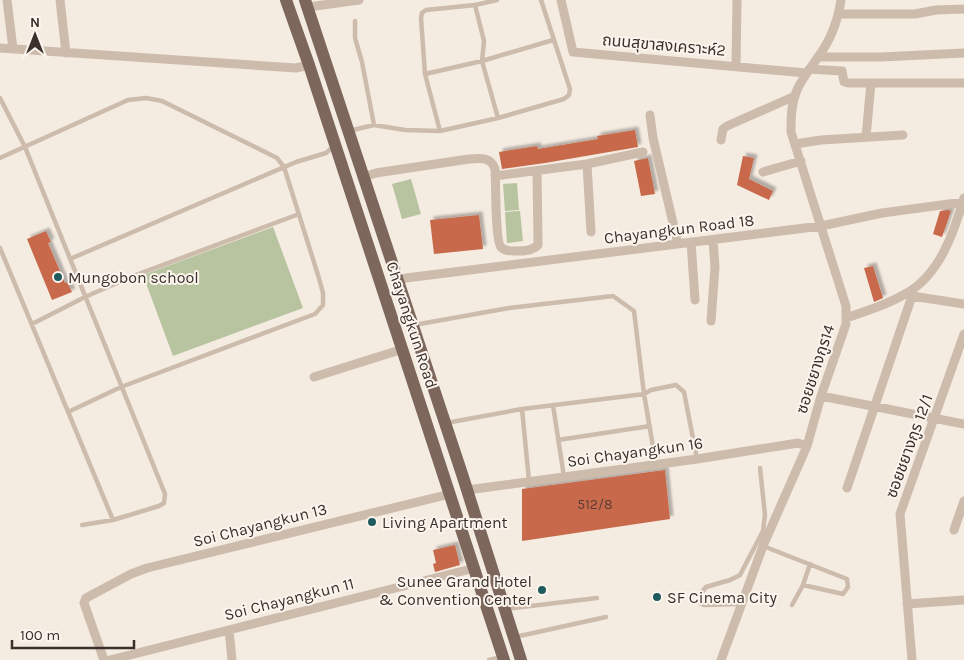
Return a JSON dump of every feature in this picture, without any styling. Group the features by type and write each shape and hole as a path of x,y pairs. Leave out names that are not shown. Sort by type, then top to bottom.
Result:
{"main road":[{"name":"Chayangkun Road","path":"286,0 310,65 504,658"},
{"name":"Chayangkun Road","path":"306,4 521,660"},
{"path":"335,145 349,135"},
{"path":"450,494 466,490"}],"street":[{"path":"7,0 13,49"},
{"path":"60,0 66,53"},
{"path":"306,4 359,0"},
{"name":"ถนนสุขาสงเคราะห์2","path":"561,0 573,52 807,71 840,70 843,73 844,82 871,83"},
{"path":"736,66 737,0"},
{"name":"ซอยชยางกูร14","path":"721,660 740,604 763,546 807,446 821,396 846,324 846,306 792,132 792,108 795,96 807,71 828,40 841,0"},
{"path":"838,14 915,14 936,10 964,9"},
{"path":"0,48 296,68 310,65"},
{"path":"818,57 881,57 964,53"},
{"path":"866,137 871,83 964,83"},
{"path":"721,140 723,129 727,126 795,96"},
{"path":"650,115 653,138 678,244"},
{"path":"795,144 902,135"},
{"path":"495,176 587,164 643,152"},
{"path":"363,177 376,173 481,158 493,163 500,247 507,250 530,250 538,245 537,171"},
{"path":"763,172 801,161"},
{"path":"587,164 591,232"},
{"path":"846,318 875,309 908,292 917,285 945,251 964,200"},
{"name":"Chayangkun Road 18","path":"398,281 406,278 821,226 882,213 964,200"},
{"path":"711,321 716,267 713,240"},
{"path":"691,242 696,300"},
{"path":"846,488 912,296 964,304"},
{"name":"ซอยชยางกูร 12/1","path":"912,660 900,514 964,334"},
{"path":"314,377 403,349"},
{"path":"821,396 964,424"},
{"name":"Soi Chayangkun 16","path":"466,490 697,459 798,443 807,446"},
{"name":"Soi Chayangkun 13","path":"104,660 84,603 86,598 131,574 147,568 450,494"},
{"path":"954,530 964,501"},
{"name":"Soi Chayangkun 11","path":"110,660 475,568"},
{"path":"907,604 964,600"},
{"path":"229,630 232,660"}],"lane":[{"path":"440,131 425,74 420,18 422,13 426,10 476,5 496,0"},
{"path":"349,135 374,125 405,130 440,131 498,118 564,99 569,95 570,89 541,0"},
{"path":"476,5 484,41 482,61 498,118"},
{"path":"355,21 355,38 374,125"},
{"path":"425,74 482,61 554,40"},
{"path":"0,98 25,147 165,494 164,503 158,506 113,520 82,525"},
{"path":"0,158 128,100 146,98 162,101 277,158 284,167 323,293 323,306 315,314 121,387 68,412"},
{"path":"70,260 284,167 326,153 335,145"},
{"path":"32,324 128,278 300,214"},
{"path":"0,248 113,520"},
{"path":"412,326 508,308 613,296 634,311 644,394 656,464"},
{"path":"444,423 522,409 644,394 652,390 676,385 684,392 697,459"},
{"path":"553,405 564,477"},
{"path":"522,409 530,481"},
{"path":"558,440 650,426"},
{"path":"740,604 704,605 700,603 699,596 706,587 740,575 763,531 765,515 760,468"},
{"path":"763,546 847,579 848,587 843,594 840,594 803,585"},
{"path":"792,605 803,585 810,564"},
{"path":"505,610 597,598"},
{"path":"514,638 606,617"},
{"path":"489,660 504,658"}],"green space":[{"path":"411,179 421,214 402,219 392,184"},
{"path":"517,183 519,210 505,211 503,184"},
{"path":"520,211 523,241 507,243 505,212"},
{"path":"273,227 303,308 173,356 143,275"}],"building":[{"path":"635,130 638,147 502,169 499,152 537,146 538,149 598,139 597,136"},
{"path":"743,156 754,158 749,179 773,191 769,200 737,185"},
{"path":"648,158 655,194 641,196 634,161"},
{"path":"940,211 951,211 942,237 933,234"},
{"path":"479,215 483,249 434,254 430,220"},
{"path":"46,231 51,242 48,243 65,283 67,282 72,292 52,300 27,239"},
{"path":"873,266 883,298 874,302 864,268"},
{"path":"665,470 670,519 522,541 522,489"},
{"path":"455,545 460,565 435,572 433,564 436,563 433,550"}],"place":[{"name":"Mungobon school","path":"58,277"},
{"name":"Living Apartment","path":"372,522"},
{"name":"Sunee Grand Hotel & Convention Center","path":"542,590"},
{"name":"SF Cinema City","path":"657,597"}]}
